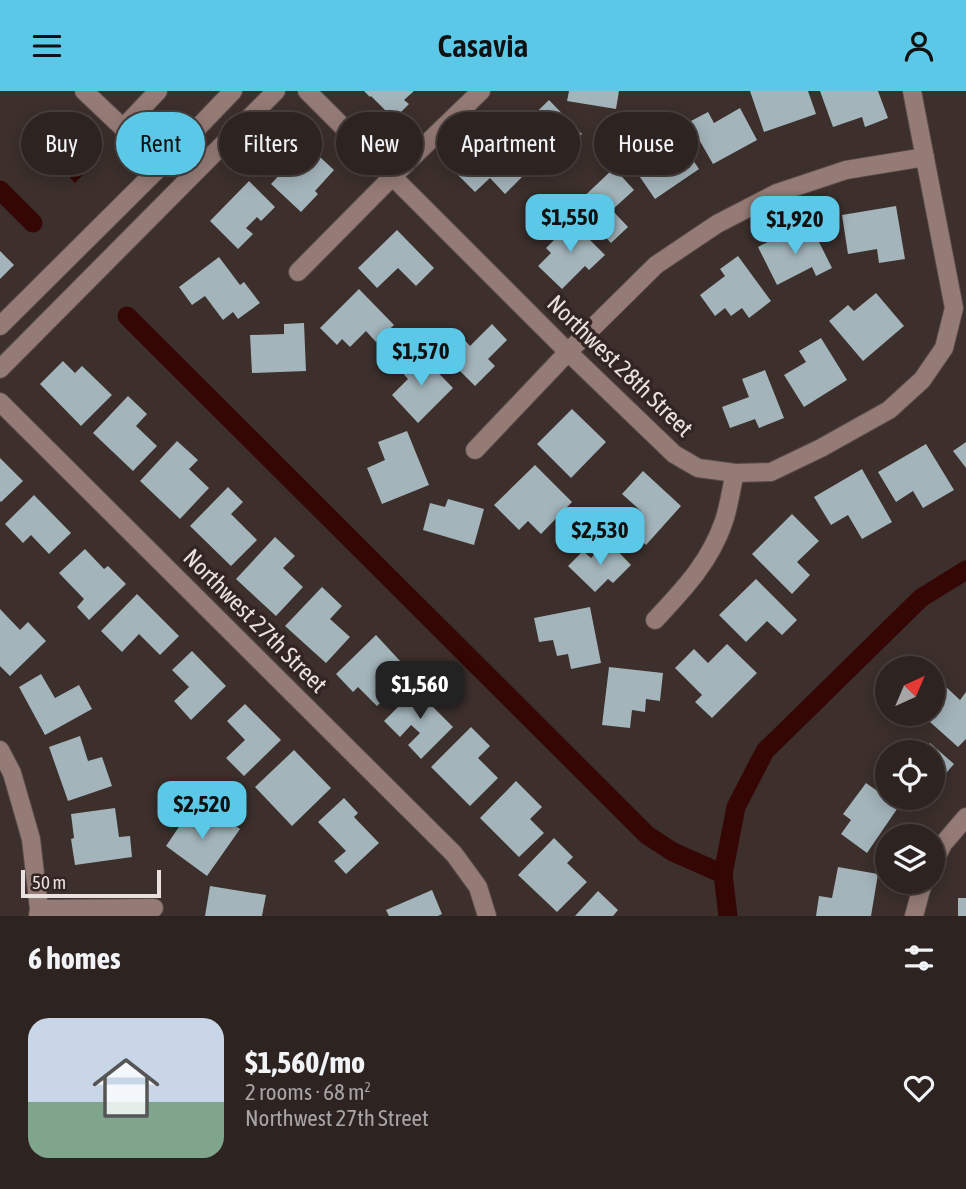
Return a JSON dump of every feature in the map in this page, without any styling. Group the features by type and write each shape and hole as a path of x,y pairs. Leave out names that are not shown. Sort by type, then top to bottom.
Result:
{"street":[{"path":"85,91 116,121"},
{"path":"138,112 158,91"},
{"path":"205,120 233,91"},
{"path":"0,369 276,91"},
{"name":"Northwest 28th Street","path":"307,91 674,454 698,468 735,473 771,472 889,410 922,380 944,348 954,308 912,91"},
{"path":"298,272 481,91"},
{"path":"475,450 656,265 717,224 777,193 846,170 925,157"},
{"path":"0,326 152,175"},
{"name":"Northwest 27th Street","path":"0,403 454,854 478,887 487,916"},
{"path":"655,620 687,586 709,555 724,520 735,473"},
{"path":"0,750 12,773 31,839 38,912 154,908"},
{"path":"945,841 966,817"},
{"path":"914,916 919,894"}],"shaded area":[{"path":"68,175 83,175 75,183"}],"building":[{"path":"364,91 414,91 404,100 409,104 401,112 387,112"},
{"path":"569,91 619,91 616,109 567,101"},
{"path":"750,91 808,91 816,114 764,132"},
{"path":"820,91 878,91 888,118 865,127 862,117 833,127"},
{"path":"549,100 561,112 537,112"},
{"path":"740,108 757,140 713,164 698,138 698,117 708,112 714,123"},
{"path":"322,159 334,170 315,191 318,194 301,212 271,184 279,175 322,175"},
{"path":"458,175 524,175 505,194 490,178 475,192"},
{"path":"607,175 620,175 634,190 612,210 628,227 611,243 575,205"},
{"path":"639,175 690,175 655,199"},
{"path":"249,181 275,207 261,221 257,217 246,228 253,234 238,249 210,221"},
{"path":"896,206 905,259 879,263 877,249 848,254 842,215"},
{"path":"566,216 605,255 589,270 585,266 562,289 538,266 551,253 546,248 560,234 554,228"},
{"path":"812,228 832,268 816,276 812,267 777,285 758,247 781,235 784,241"},
{"path":"397,230 434,268 416,286 398,268 377,288 358,268"},
{"path":"0,251 14,265 0,279"},
{"path":"738,256 771,301 749,318 742,308 731,316 725,308 715,316 700,295 725,276 720,269"},
{"path":"219,257 240,285 244,282 260,303 238,319 233,312 223,320 205,296 192,305 179,287"},
{"path":"359,289 394,325 376,342 366,331 350,347 342,339 337,345 320,328"},
{"path":"876,293 904,326 863,361 829,321 848,305 854,311"},
{"path":"304,323 306,371 252,373 250,335 284,334 284,324"},
{"path":"492,324 507,340 488,359 495,366 475,386 443,354 461,336 470,346"},
{"path":"821,338 847,380 804,407 784,375 806,362 799,351"},
{"path":"419,353 453,388 418,423 392,395 408,379 401,371"},
{"path":"63,361 75,373 82,366 112,395 81,426 40,384"},
{"path":"765,370 784,418 759,428 755,419 730,428 722,407 749,397 742,379"},
{"path":"128,396 147,414 136,426 157,446 133,471 93,433"},
{"path":"572,409 606,442 571,478 537,444"},
{"path":"407,431 429,485 382,504 367,468 385,460 378,442"},
{"path":"177,441 198,460 189,469 209,488 180,519 140,481"},
{"path":"966,442 966,468 953,451"},
{"path":"926,444 954,490 923,508 913,491 896,502 878,472"},
{"path":"0,458 23,481 1,502 0,501"},
{"path":"535,465 572,502 541,534 528,521 519,530 494,505"},
{"path":"862,469 892,522 862,539 848,515 831,525 814,497"},
{"path":"643,471 681,506 646,545 626,526 641,511 622,494"},
{"path":"228,487 243,502 231,514 257,540 231,566 190,526"},
{"path":"34,495 71,533 49,554 31,535 23,543 5,524"},
{"path":"448,499 484,509 474,545 423,530 430,503 445,507"},
{"path":"792,514 819,541 797,562 810,575 792,594 752,554"},
{"path":"275,537 295,556 283,568 303,587 276,616 236,579"},
{"path":"608,541 631,565 613,583 608,579 595,592 568,566 583,551 591,558"},
{"path":"85,549 104,569 108,566 126,584 89,620 77,607 84,599 59,573"},
{"path":"756,579 797,620 782,635 767,621 746,642 719,615"},
{"path":"322,587 342,606 330,619 350,637 326,663 285,626"},
{"path":"137,594 179,636 160,655 139,634 122,652 101,631"},
{"path":"590,607 601,663 571,669 568,654 557,656 553,640 539,642 534,618"},
{"path":"0,609 20,630 28,622 46,641 10,676 0,666"},
{"path":"376,635 401,662 397,666 407,676 377,706 358,687 353,692 336,674"},
{"path":"727,644 757,673 712,718 695,702 702,695 675,668 694,649 708,663"},
{"path":"192,651 226,686 191,720 174,701 189,687 172,670"},
{"path":"609,667 663,673 660,701 646,699 645,712 632,710 630,728 602,725"},
{"path":"41,674 55,698 79,685 92,709 45,735 19,687"},
{"path":"422,683 438,700 432,706 453,727 421,759 408,745 420,733 411,725 400,737 384,721"},
{"path":"945,686 960,700 966,692 966,739 958,747 934,726 945,726"},
{"path":"245,704 281,740 244,776 226,758 245,740 227,721"},
{"path":"471,727 490,746 478,758 498,778 470,806 431,767"},
{"path":"80,736 88,761 102,757 112,786 68,801 49,747"},
{"path":"294,750 331,788 292,826 255,787"},
{"path":"945,756 954,764 945,774"},
{"path":"516,781 542,807 530,819 544,833 519,857 480,818"},
{"path":"866,783 875,789 875,810 896,810 887,824 875,824 875,841 867,853 841,834 851,820 843,814"},
{"path":"344,798 358,813 354,817 379,843 346,874 334,861 346,851 318,822"},
{"path":"115,808 119,837 130,836 132,857 75,865 71,814"},
{"path":"191,809 215,826 222,817 240,829 207,876 166,846"},
{"path":"554,838 573,857 567,863 587,882 557,912 518,875"},
{"path":"838,867 875,873 871,916 816,916 819,896 832,898"},
{"path":"210,886 266,895 262,916 205,916"},
{"path":"432,890 442,914 389,916 386,910"},
{"path":"598,891 618,910 613,916 575,916"},
{"path":"958,898 966,898 966,916 958,916"}],"waterway":[{"path":"0,190 33,223"},
{"path":"127,316 647,835 673,852 723,874"},
{"path":"728,916 723,874 736,807 765,751 921,598 966,570"}]}
